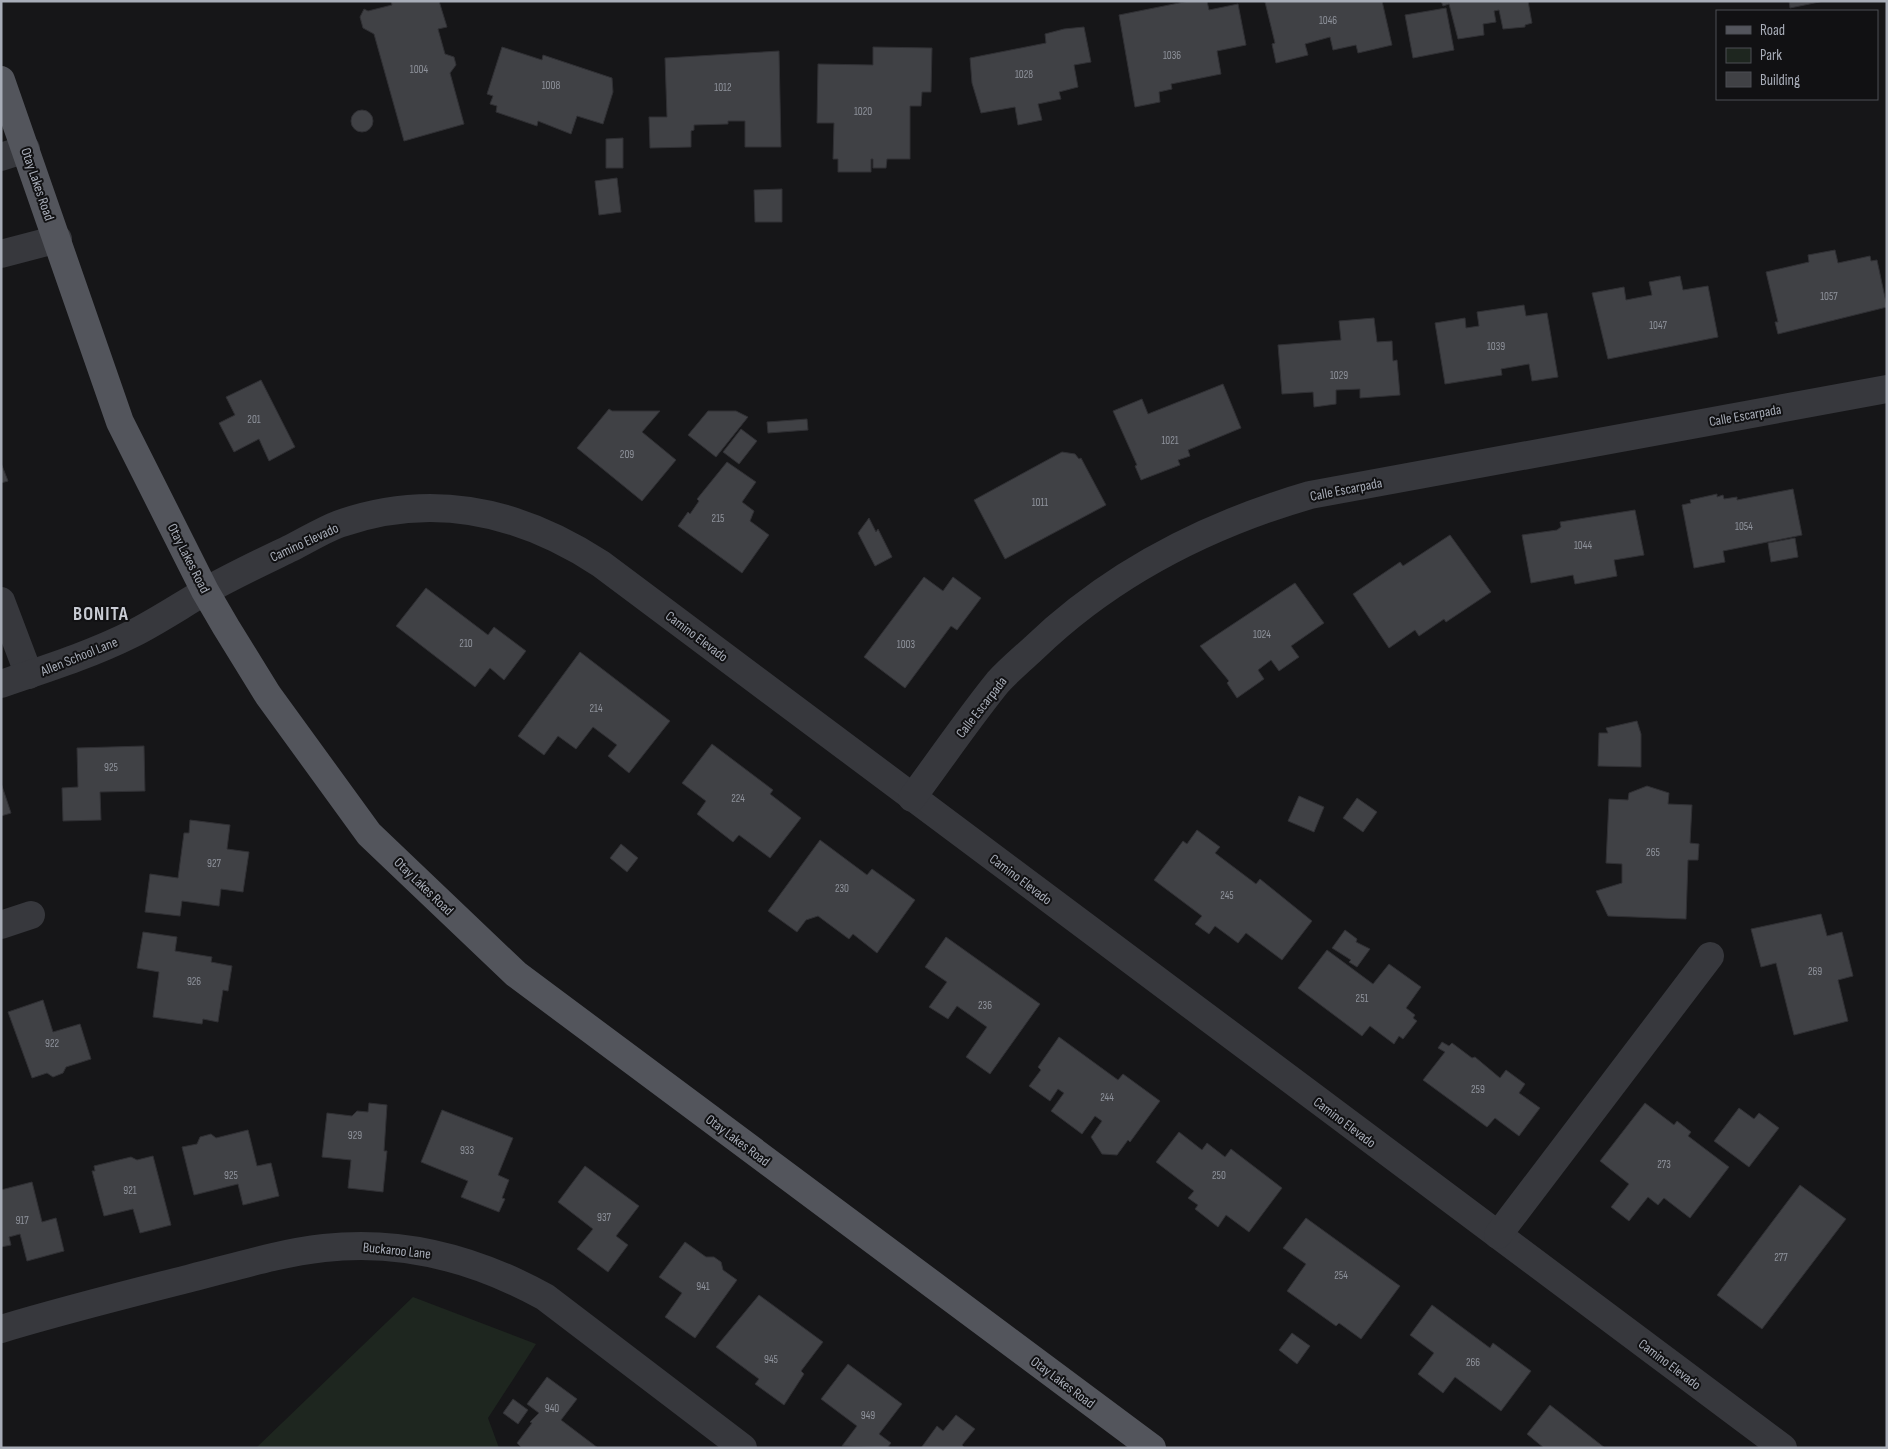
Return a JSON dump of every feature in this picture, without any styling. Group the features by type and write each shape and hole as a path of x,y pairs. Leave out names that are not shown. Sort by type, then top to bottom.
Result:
{"main road":[{"name":"Otay Lakes Road","path":"1,80 14,153 58,239 120,422 205,591 268,695 369,834 516,974 1152,1448"}],"street":[{"path":"1,254 58,239"},
{"name":"Calle Escarpada","path":"912,798 999,681 1046,636 1131,572 1177,546 1225,524 1254,512 1310,495 1887,389"},
{"name":"Camino Elevado","path":"205,591 337,525 366,516 395,511 454,509 486,513 517,521 546,532 601,564 1783,1448"},
{"name":"Allen School Lane","path":"1,684 73,660 132,634 205,591"},
{"path":"1,601 29,675"},
{"path":"1,925 31,915"},
{"path":"1498,1235 1710,956"},
{"name":"Buckaroo Lane","path":"1,1329 58,1312 284,1255 324,1248 364,1245 404,1248 444,1255 479,1266 513,1280 545,1297 744,1448"}],"green space":[{"path":"413,1297 536,1344 488,1418 499,1448 256,1448"}],"building":[{"path":"391,1 439,1 447,27 438,29 445,54 454,57 456,65 450,73 464,124 404,141 374,34 363,28 360,17 364,9 368,11 392,5"},
{"path":"1189,1 1207,1 1209,10 1238,4 1246,45 1217,51 1221,74 1171,84 1172,89 1159,92 1160,102 1135,107 1119,15"},
{"path":"1263,1 1382,1 1392,45 1358,53 1356,45 1333,50 1330,37 1305,44 1308,55 1276,63 1272,44 1275,43 1265,2"},
{"path":"1441,1 1528,1 1532,23 1525,25 1525,27 1503,29 1499,10 1494,11 1496,22 1483,24 1484,35 1458,39 1449,4 1443,6"},
{"path":"1789,1 1824,1 1790,8"},
{"path":"1446,8 1454,50 1413,58 1405,15"},
{"path":"1084,27 1091,62 1074,65 1078,87 1059,92 1061,99 1038,104 1042,120 1018,125 1015,107 981,113 972,83 970,58 1046,43 1045,34 1064,29"},
{"path":"502,47 542,60 543,55 612,78 613,92 603,124 577,116 571,134 538,121 537,126 496,112 497,106 490,104 493,96 487,94"},
{"path":"873,47 932,48 931,92 922,92 921,106 910,106 910,159 887,159 886,168 873,168 873,159 871,159 871,172 838,172 838,159 833,159 834,123 817,123 818,64 873,65"},
{"path":"779,51 781,147 745,147 745,121 728,121 728,124 694,125 694,130 691,131 691,147 650,148 649,117 667,117 665,58"},
{"path":"362,110 370,113 373,121 370,129 362,132 354,129 351,121 354,113"},
{"path":"623,138 623,168 606,168 606,139"},
{"path":"617,178 621,212 599,215 595,181"},
{"path":"782,189 782,222 755,222 754,190"},
{"path":"1835,250 1838,263 1870,256 1871,261 1877,260 1887,307 1778,334 1775,322 1778,322 1766,272 1809,262 1808,255"},
{"path":"1680,276 1683,290 1708,286 1718,337 1608,359 1592,293 1624,287 1626,300 1652,295 1649,282"},
{"path":"1524,305 1526,316 1547,313 1558,377 1532,381 1529,364 1501,369 1502,375 1445,384 1435,323 1465,318 1466,328 1479,326 1477,312"},
{"path":"1374,318 1377,342 1392,341 1393,361 1397,360 1400,395 1360,398 1360,389 1336,390 1336,404 1314,407 1313,392 1282,394 1278,345 1341,340 1339,321"},
{"path":"261,380 295,447 269,461 259,439 234,452 219,423 235,415 226,397"},
{"path":"1223,384 1241,428 1188,450 1190,456 1178,460 1180,465 1141,480 1135,466 1137,465 1113,411 1142,399 1148,414"},
{"path":"609,409 612,411 660,411 642,432 676,460 642,501 577,448"},
{"path":"708,411 736,411 748,417 716,457 688,435"},
{"path":"807,419 808,430 768,433 767,422"},
{"path":"741,429 757,441 739,464 723,452"},
{"path":"1062,452 1075,454 1079,459 1081,458 1106,505 1005,559 974,500"},
{"path":"727,462 756,482 742,502 754,511 750,521 769,535 742,573 678,526 688,512 690,514 699,501 697,499"},
{"path":"1,463 8,481 1,483"},
{"path":"1793,489 1802,535 1723,551 1725,562 1694,568 1682,505 1691,503 1690,500 1717,494 1717,497 1723,495 1724,499 1737,497 1737,500"},
{"path":"1635,510 1644,555 1614,560 1617,576 1575,584 1573,575 1531,583 1522,535 1557,530 1561,527 1560,522"},
{"path":"869,518 876,532 878,529 892,557 875,566 858,533"},
{"path":"1450,535 1491,592 1446,622 1444,619 1419,636 1415,630 1389,648 1353,594 1400,562 1403,566"},
{"path":"1795,538 1798,557 1771,562 1768,543"},
{"path":"924,577 943,591 953,577 981,598 957,630 951,626 905,688 864,657"},
{"path":"1295,583 1324,623 1291,646 1299,657 1279,671 1271,660 1258,670 1264,679 1237,698 1227,683 1229,681 1200,646"},
{"path":"426,588 488,635 494,627 526,651 504,680 490,668 475,687 396,626"},
{"path":"580,652 670,721 629,773 608,756 617,745 593,727 576,749 558,736 544,755 518,736"},
{"path":"1637,721 1641,734 1641,767 1598,766 1599,733 1608,733 1606,728"},
{"path":"712,744 773,790 770,794 801,818 770,858 739,835 733,842 697,814 706,801 682,783"},
{"path":"144,746 145,791 100,792 101,820 63,821 62,788 78,787 77,748"},
{"path":"1,783 11,813 1,816"},
{"path":"1647,786 1669,793 1668,804 1692,805 1690,843 1699,844 1698,860 1688,860 1686,919 1608,916 1596,891 1622,883 1622,864 1606,863 1609,799 1628,800 1629,793"},
{"path":"1299,796 1324,807 1314,832 1288,821"},
{"path":"1357,798 1377,812 1363,832 1343,818"},
{"path":"190,820 230,825 227,849 249,852 243,892 221,889 219,906 182,901 180,916 145,912 150,874 178,878 184,833 189,833"},
{"path":"1197,830 1220,847 1215,853 1256,884 1260,879 1312,921 1282,960 1246,933 1238,943 1215,926 1209,934 1195,924 1202,916 1154,880 1183,841 1187,844"},
{"path":"820,840 867,875 872,869 915,900 877,953 853,934 849,939 818,916 806,920 797,932 768,911"},
{"path":"621,844 638,858 627,872 610,858"},
{"path":"1821,914 1827,936 1842,932 1853,976 1838,980 1848,1021 1794,1035 1776,963 1761,967 1751,929"},
{"path":"1345,930 1357,939 1356,942 1370,949 1357,967 1349,962 1351,960 1332,948"},
{"path":"143,932 177,937 175,951 212,957 211,962 232,966 228,991 223,990 218,1022 203,1019 202,1024 153,1017 159,972 137,968"},
{"path":"946,937 1040,1004 990,1074 966,1057 987,1027 957,1006 948,1019 929,1007 947,982 925,967"},
{"path":"1327,950 1373,984 1389,964 1421,987 1406,1008 1415,1015 1413,1018 1417,1021 1403,1039 1399,1036 1394,1044 1370,1026 1362,1036 1298,988"},
{"path":"43,1000 53,1032 80,1024 91,1059 66,1067 63,1073 53,1077 47,1073 32,1078 8,1012"},
{"path":"1059,1037 1118,1080 1123,1074 1160,1101 1130,1142 1128,1140 1117,1155 1102,1154 1091,1137 1102,1121 1095,1116 1082,1134 1051,1111 1064,1093 1058,1089 1050,1101 1029,1086 1041,1070 1038,1067"},
{"path":"1442,1042 1449,1046 1452,1043 1472,1058 1475,1057 1500,1078 1506,1070 1525,1084 1519,1093 1540,1108 1519,1136 1495,1118 1487,1127 1423,1080 1445,1052 1438,1048"},
{"path":"369,1103 387,1105 384,1151 387,1151 383,1192 348,1188 351,1160 322,1157 327,1113 352,1116 357,1111 368,1112"},
{"path":"1645,1103 1674,1125 1677,1121 1691,1132 1688,1136 1729,1167 1690,1218 1664,1198 1658,1205 1648,1197 1629,1221 1611,1207 1629,1184 1600,1161"},
{"path":"1739,1108 1754,1119 1759,1113 1779,1128 1749,1167 1714,1141"},
{"path":"442,1110 513,1138 498,1175 509,1180 502,1198 505,1199 499,1212 461,1197 468,1181 421,1162"},
{"path":"248,1130 257,1166 271,1163 279,1196 243,1205 238,1184 194,1195 182,1147 197,1144 200,1137 211,1134 216,1138"},
{"path":"1179,1132 1202,1150 1207,1143 1225,1157 1231,1149 1282,1188 1249,1232 1226,1215 1218,1227 1195,1209 1198,1205 1188,1198 1194,1191 1156,1162"},
{"path":"153,1156 171,1225 140,1233 133,1209 104,1216 92,1171 95,1171 94,1166 131,1157 137,1160"},
{"path":"585,1166 639,1206 616,1236 628,1245 608,1272 577,1249 593,1229 558,1202"},
{"path":"32,1182 42,1222 56,1218 64,1251 27,1261 20,1234 9,1237 11,1245 1,1247 1,1190"},
{"path":"1800,1185 1846,1219 1762,1329 1717,1295"},
{"path":"1306,1218 1400,1286 1361,1339 1339,1323 1336,1326 1287,1291 1306,1264 1283,1248"},
{"path":"685,1242 706,1257 714,1257 721,1262 723,1270 737,1280 695,1338 665,1317 682,1293 659,1277"},
{"path":"759,1295 823,1342 801,1371 804,1374 784,1405 755,1384 759,1379 716,1347"},
{"path":"1432,1305 1490,1348 1493,1343 1531,1371 1501,1411 1455,1377 1443,1393 1418,1374 1434,1353 1410,1335"},
{"path":"1292,1333 1310,1346 1297,1364 1279,1350"},
{"path":"848,1364 902,1404 879,1434 891,1443 887,1448 842,1446 857,1426 821,1399"},
{"path":"547,1377 577,1399 561,1420 598,1448 522,1448 517,1443 532,1423 530,1422 539,1413 527,1404"},
{"path":"513,1399 528,1410 518,1424 503,1413"},
{"path":"1550,1405 1605,1448 1544,1448 1527,1434"},
{"path":"956,1415 975,1429 962,1445 965,1448 921,1448 937,1426 943,1431"}],"district":[{"name":"BONITA","path":"101,613"}]}
